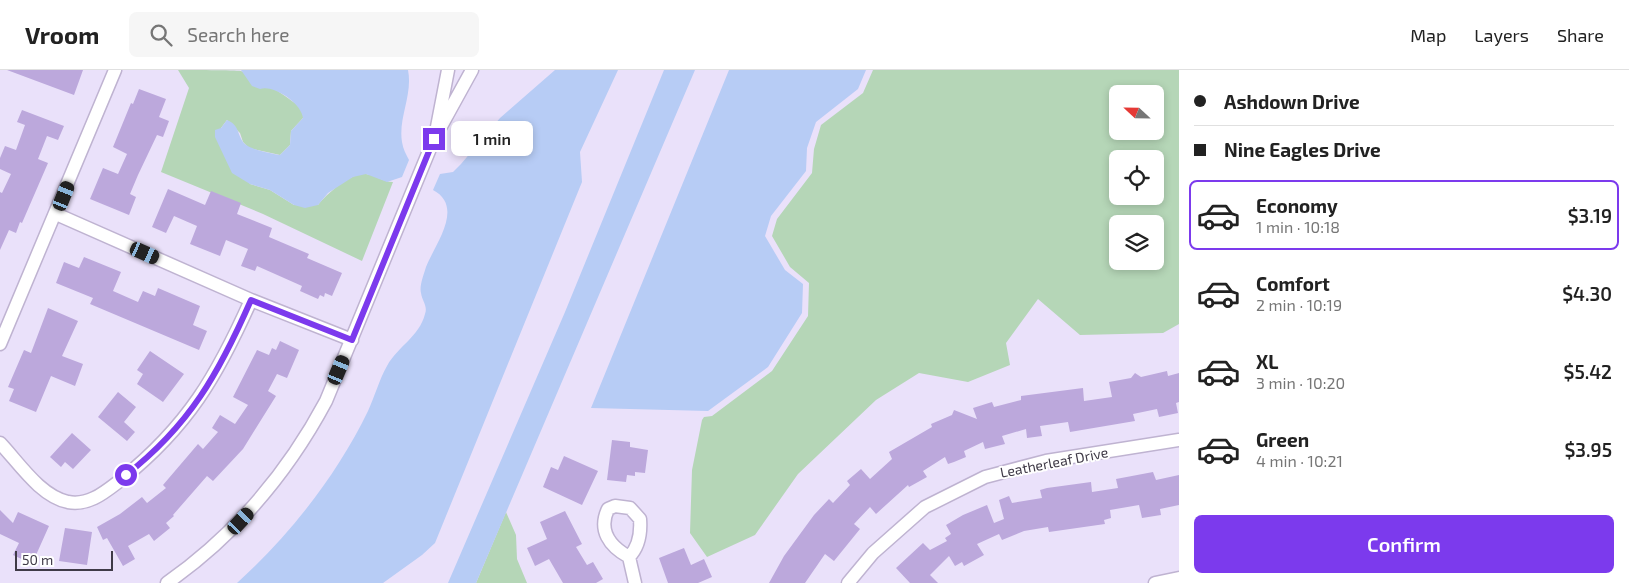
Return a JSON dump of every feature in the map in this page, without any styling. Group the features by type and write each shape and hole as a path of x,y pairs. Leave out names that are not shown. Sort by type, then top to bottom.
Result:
{"street":[{"path":"0,344 115,70"},
{"path":"434,139 448,70"},
{"path":"167,583 211,549 266,494 307,436 326,401 434,139 472,70"},
{"path":"56,214 251,300 352,340"},
{"path":"0,443 40,486 58,499 80,502 102,495 151,456 205,393 228,352 251,300"},
{"name":"Leatherleaf Drive","path":"848,583 873,553 925,507 985,477 1046,461 1179,440"},
{"path":"629,557 635,583"},
{"path":"1154,583 1179,578"}],"green space":[{"path":"178,70 241,71 283,94 303,111 303,118 291,131 290,145 280,155 249,148 243,142 240,133 227,120 221,128 250,184 270,190 294,205 318,205 327,195 353,176 366,174 393,182 362,261 263,214 161,172 189,88"},
{"path":"873,70 1179,70 1179,324 1163,333 1080,335 1038,299 1006,343 1010,365 968,382 919,373 876,400 798,474 755,535 707,557 690,533 692,470 702,420 704,417 712,416 772,371 808,316 809,283 790,267 772,236 777,219 812,173 814,149 821,125 863,93"},
{"path":"506,512 516,535 517,559 527,583 476,583"}],"water":[{"path":"241,70 408,70 409,88 401,133 403,147 409,160 402,177 387,182 366,174 353,177 328,193 318,205 305,208 294,205 270,190 250,184 232,173 215,137 215,130 221,128 227,120 236,127 245,145 260,151 280,155 290,145 291,131 303,118 293,101 272,89 260,89 252,86"},
{"path":"555,70 618,70 580,152 582,182 435,543 422,555 383,583 237,583 294,524 327,481 356,435 387,366 422,322 426,308 421,290 422,280 426,267 441,237 447,216 447,206 442,197 433,190 440,174 453,172 500,118"},
{"path":"664,70 695,70 476,583 448,583 565,312"},
{"path":"729,70 866,70 858,89 816,122 807,148 806,171 771,216 765,236 785,270 803,284 802,313 768,367 708,411 591,408"}],"building":[{"path":"7,70 83,70 74,95"},
{"path":"139,89 166,99 159,117 169,121 163,137 157,135 138,175 130,194 136,197 129,215 90,199 103,168 118,174 127,154 113,147 131,103 133,104"},
{"path":"22,110 64,126 58,140 47,136 38,159 48,163 22,223 20,222 16,233 9,230 0,250 0,192 2,193 11,174 0,169 0,158 5,146 16,150 25,125 17,122"},
{"path":"168,189 205,205 211,191 241,203 237,214 272,228 269,237 309,254 307,258 342,273 332,296 325,293 324,297 320,295 318,299 300,291 302,286 257,266 255,271 241,266 248,249 226,240 220,256 190,244 197,226 174,216 166,233 152,227"},
{"path":"84,257 121,272 113,291 138,302 143,291 155,296 158,288 200,306 193,325 207,331 199,350 90,304 93,298 56,283 64,262 79,268"},
{"path":"48,308 78,321 62,356 83,364 75,386 51,376 36,412 9,401 14,389 8,387 24,350 31,353"},
{"path":"280,341 299,350 287,378 277,374 268,391 276,396 243,449 213,481 207,476 166,523 170,528 154,541 149,534 128,546 135,559 123,566 107,538 103,540 97,527 120,514 142,497 147,503 166,488 163,485 198,444 203,449 218,432 212,428 220,415 235,424 248,405 233,397 257,350 269,355 272,348 276,350"},
{"path":"150,351 184,374 163,402 137,384 143,374 137,370"},
{"path":"1167,371 1168,376 1179,373 1179,402 1176,403 1178,413 1159,417 1157,409 1133,414 1135,421 1070,432 1068,422 1040,426 1042,436 1027,438 1026,429 1002,436 1005,444 985,449 983,442 964,451 966,457 954,462 948,464 945,457 923,471 927,477 909,487 908,485 876,514 870,507 854,524 860,529 834,561 825,554 805,583 769,583 784,556 814,515 829,499 833,503 850,485 847,481 861,469 870,479 892,459 889,452 932,427 931,424 952,415 954,410 977,419 973,408 992,402 994,407 1021,400 1021,396 1083,388 1084,401 1112,397 1109,382 1131,378 1135,373 1141,377"},
{"path":"118,392 136,407 124,422 135,432 127,441 98,417"},
{"path":"72,433 91,450 73,469 65,462 61,467 50,457"},
{"path":"612,440 630,442 630,447 648,450 645,473 635,472 635,476 627,475 626,482 607,480"},
{"path":"564,456 598,471 582,505 543,487 551,467 558,470"},
{"path":"1153,472 1156,480 1179,475 1179,505 1160,509 1161,515 1142,518 1139,505 1110,510 1111,518 1104,520 1105,524 1049,532 1048,527 1024,531 1002,540 999,534 977,544 984,555 964,566 962,562 955,566 949,556 930,575 938,583 910,583 896,568 923,543 930,550 947,541 945,538 951,534 946,525 963,515 987,505 994,523 1004,519 999,500 1009,496 1012,503 1042,498 1040,490 1091,482 1092,492 1118,488 1116,479"},
{"path":"0,510 13,523 18,512 49,526 32,564 13,555 19,543 0,534"},
{"path":"565,511 582,544 576,547 587,565 593,562 603,579 596,583 563,583 549,559 535,566 527,548 547,539 540,522"},
{"path":"65,528 92,532 87,565 59,561"},
{"path":"684,548 691,565 704,559 712,577 698,583 668,583 659,558"}],"route":[{"path":"126,475 151,456 205,393 228,352 251,300 352,340 434,139"}]}
